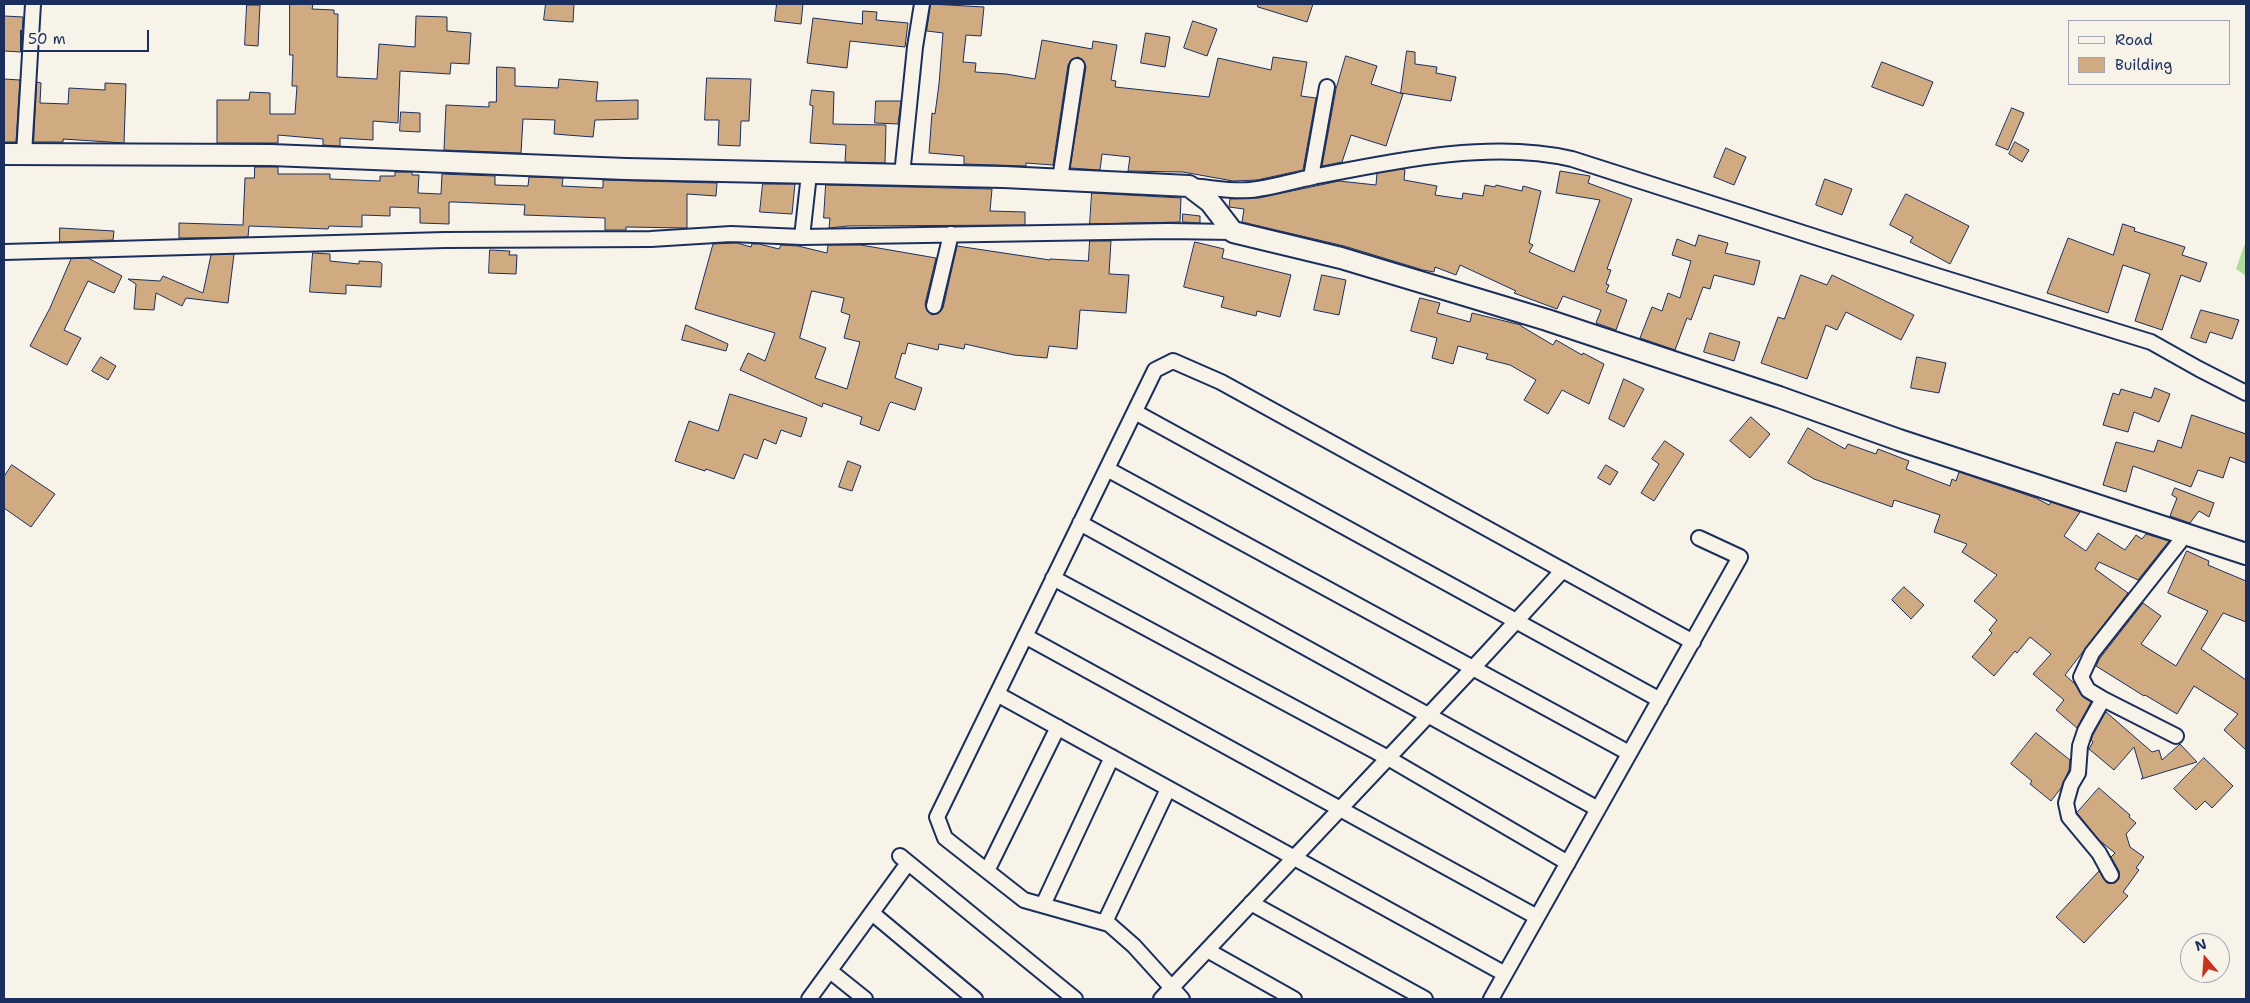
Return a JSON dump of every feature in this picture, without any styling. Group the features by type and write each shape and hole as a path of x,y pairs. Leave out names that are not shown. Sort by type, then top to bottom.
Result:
{"street":[{"path":"24,154 33,4"},
{"path":"902,175 915,46 922,4"},
{"path":"1060,180 1077,66"},
{"path":"1311,177 1327,87"},
{"path":"4,154 271,155 626,169 1060,180 1249,190 1311,177 1468,153 1510,151 1550,154 1572,159 1934,275 2145,340 2161,346 2199,369 2246,393"},
{"path":"802,237 810,174"},
{"path":"1189,186 1210,202 1233,232"},
{"path":"4,252 445,240 652,239 732,234 802,237 1168,231 1233,232 1341,258 1546,320 1779,397 1899,440 2246,554"},
{"path":"934,306 951,234"},
{"path":"1182,999 1134,946 1106,922 1024,900 945,838 937,817 1155,370 1173,361 1221,382 1693,642"},
{"path":"1135,412 1660,700"},
{"path":"1107,469 1630,753"},
{"path":"1080,523 1598,809"},
{"path":"2176,736 2088,690 2082,677 2092,653 2186,534"},
{"path":"1491,999 1740,557 1699,538"},
{"path":"1161,999 1473,668 1562,570"},
{"path":"1053,578 1388,758 1568,863"},
{"path":"1025,636 1537,917"},
{"path":"997,694 1168,789 1295,856 1505,974"},
{"path":"2103,699 2085,731 2080,746 2078,773 2071,785 2066,803 2069,817 2098,853 2111,875"},
{"path":"987,871 1058,728"},
{"path":"1043,905 1112,758"},
{"path":"1106,922 1168,789"},
{"path":"809,999 872,913 904,860 1074,999"},
{"path":"1251,903 1425,999"},
{"path":"872,913 975,999"},
{"path":"1207,950 1294,999"},
{"path":"830,971 865,999"}],"green space":[{"path":"2246,241 2246,276 2236,269"}],"building":[{"path":"290,4 313,4 312,9 334,10 334,14 338,14 337,77 377,79 379,44 415,47 416,16 447,17 447,31 471,33 469,64 451,63 450,74 400,71 398,123 373,121 373,140 340,138 340,146 323,145 323,139 278,135 278,143 217,143 217,100 249,100 250,92 270,93 270,114 295,114 297,86 292,86 293,55 290,55"},
{"path":"546,4 574,4 573,22 544,20"},
{"path":"777,4 803,4 801,24 775,21"},
{"path":"931,4 984,7 981,36 966,35 963,62 976,63 975,72 1006,74 1035,79 1042,40 1092,49 1093,41 1117,45 1111,80 1116,81 1115,87 1209,97 1218,58 1271,70 1273,57 1307,62 1301,96 1316,98 1303,170 1257,180 1233,181 1183,172 1128,171 1130,157 1102,154 1100,170 1070,168 1086,67 1083,60 1078,57 1071,60 1068,65 1053,165 1026,163 1026,166 964,164 964,156 929,153 932,113 935,114 939,84 943,33 927,31"},
{"path":"1258,4 1313,4 1307,22 1258,7"},
{"path":"247,5 260,5 258,46 245,45"},
{"path":"863,11 877,12 876,20 908,23 905,47 850,41 847,68 807,63 813,18 862,24"},
{"path":"4,16 23,17 21,52 4,51"},
{"path":"1193,21 1217,29 1207,56 1184,48"},
{"path":"1146,33 1170,37 1165,67 1141,63"},
{"path":"1407,51 1415,52 1415,64 1437,67 1436,73 1456,77 1451,101 1401,93"},
{"path":"1346,56 1377,66 1371,84 1403,94 1386,146 1351,135 1342,162 1322,166 1336,89"},
{"path":"1882,62 1933,82 1923,106 1872,87"},
{"path":"497,67 515,68 515,86 558,88 559,79 598,82 596,101 638,100 638,119 595,120 593,137 554,134 555,120 523,119 521,153 444,150 446,105 489,107 489,102 496,102"},
{"path":"707,78 751,79 749,121 741,121 740,146 718,145 719,120 705,120"},
{"path":"4,79 20,80 16,142 4,142"},
{"path":"37,82 41,83 40,103 68,104 69,88 105,90 105,83 126,84 124,143 63,139 63,142 34,142"},
{"path":"812,90 834,92 833,124 886,125 885,163 845,162 846,145 810,143 813,106 810,105"},
{"path":"876,101 901,101 898,124 875,123"},
{"path":"2012,108 2024,113 2008,150 1996,145"},
{"path":"401,112 420,113 420,132 400,131"},
{"path":"2015,142 2029,150 2022,162 2009,154"},
{"path":"1726,148 1746,157 1734,185 1714,177"},
{"path":"255,167 278,167 278,174 330,174 330,179 380,181 380,176 395,176 395,172 412,172 412,175 419,175 418,193 441,194 442,174 495,176 495,185 528,186 529,177 563,178 562,186 603,188 603,180 717,183 716,196 687,194 687,228 626,227 626,230 605,230 605,218 524,215 525,205 449,202 449,224 420,223 420,208 390,207 390,216 362,215 362,227 329,226 328,229 249,226 248,237 179,238 179,223 243,225 245,178 254,178"},
{"path":"1405,170 1404,180 1437,186 1435,195 1462,199 1463,193 1483,196 1485,185 1495,187 1496,185 1522,191 1523,186 1541,191 1529,243 1533,245 1529,252 1574,272 1600,200 1556,193 1560,171 1590,176 1588,183 1632,199 1607,269 1611,270 1606,284 1609,285 1606,292 1627,300 1616,330 1596,323 1601,310 1563,296 1557,309 1514,293 1516,291 1460,265 1456,275 1435,267 1434,272 1423,270 1344,246 1242,222 1244,209 1229,207 1230,199 1259,198 1339,181 1376,185 1377,173"},
{"path":"1825,179 1852,189 1842,215 1816,205"},
{"path":"763,184 795,184 792,214 760,212"},
{"path":"826,185 992,189 990,211 1025,212 1025,225 848,226 829,228 830,218 824,218"},
{"path":"1092,193 1181,198 1180,222 1090,224"},
{"path":"1906,194 1969,226 1950,264 1910,242 1913,237 1890,225"},
{"path":"1183,214 1200,216 1200,223 1183,222"},
{"path":"2123,224 2135,228 2134,231 2185,247 2182,255 2207,263 2200,282 2181,275 2162,330 2135,321 2150,274 2123,265 2108,313 2047,293 2068,238 2113,255"},
{"path":"60,228 114,231 113,240 60,242"},
{"path":"1699,235 1728,243 1725,253 1760,261 1754,285 1714,275 1710,289 1703,287 1691,320 1687,318 1675,350 1640,338 1652,307 1662,311 1668,293 1680,298 1691,261 1672,255 1677,239 1695,246"},
{"path":"1090,241 1111,241 1109,274 1129,275 1126,313 1080,310 1077,349 1049,346 1047,358 1014,355 965,344 964,349 939,344 938,350 908,343 905,354 902,353 895,378 922,388 915,410 891,402 879,431 860,424 862,417 823,403 822,407 740,370 748,353 765,361 775,333 695,309 713,244 737,243 751,247 752,244 759,244 779,249 781,245 798,246 827,253 828,245 861,245 936,258 925,304 928,312 932,315 940,312 943,308 957,246 1050,260 1088,261","holes":["812,291 844,298 841,312 850,315 844,338 860,342 847,389 815,378 826,348 800,338"]},
{"path":"1195,242 1224,249 1222,258 1291,275 1280,317 1257,311 1256,316 1221,307 1224,297 1184,287"},
{"path":"490,250 510,251 509,255 517,255 516,274 489,273"},
{"path":"313,253 330,254 330,261 359,264 359,261 380,262 382,264 381,287 346,285 346,294 310,292"},
{"path":"234,254 228,303 186,298 182,306 156,293 154,310 134,309 136,284 128,279 160,281 163,276 203,293 211,255"},
{"path":"88,258 122,276 114,293 88,281 64,330 81,338 67,365 30,346 50,308 71,259"},
{"path":"1322,275 1346,280 1339,315 1314,310"},
{"path":"1801,275 1827,285 1832,275 1914,315 1901,340 1846,312 1837,330 1826,325 1807,379 1761,363 1778,317 1784,319"},
{"path":"1420,298 1440,303 1437,313 1470,322 1472,313 1521,325 1553,345 1556,340 1582,355 1583,353 1604,364 1589,404 1562,390 1548,414 1524,400 1536,380 1510,365 1486,359 1488,354 1458,346 1453,364 1432,358 1437,338 1411,331"},
{"path":"2201,310 2239,320 2232,339 2210,332 2206,343 2191,338"},
{"path":"686,325 728,344 726,351 682,340"},
{"path":"1710,333 1740,342 1734,361 1704,352"},
{"path":"101,357 116,366 108,380 92,371"},
{"path":"1917,357 1946,363 1939,393 1911,388"},
{"path":"1624,379 1644,389 1624,427 1609,419"},
{"path":"2155,388 2170,394 2159,422 2134,412 2128,432 2103,425 2113,393 2119,395 2121,389 2151,398"},
{"path":"730,394 807,418 801,437 781,430 776,444 764,439 757,459 744,454 734,479 675,461 689,421 718,431"},
{"path":"2192,415 2246,434 2246,463 2230,457 2223,478 2198,470 2191,487 2133,466 2126,492 2103,485 2116,442 2154,452 2158,440 2181,448"},
{"path":"1751,417 1770,434 1750,458 1730,441"},
{"path":"1808,428 1845,449 1848,444 1876,454 1878,449 1909,461 1906,469 1950,486 1952,479 1956,481 1959,472 2036,498 2049,505 2051,502 2080,512 2064,536 2086,551 2098,533 2125,550 2136,535 2142,539 2146,534 2169,541 2138,580 2099,562 2095,569 2128,593 2065,675 2075,684 2083,697 2091,702 2077,728 2056,710 2064,700 2033,674 2051,654 2030,637 2017,653 2015,651 1994,676 1972,657 1992,633 1989,630 1997,620 1974,601 1997,575 1962,552 1967,544 1934,532 1940,515 1894,500 1892,507 1814,479 1788,463"},
{"path":"1665,441 1684,454 1654,501 1641,493 1659,464 1652,459"},
{"path":"848,461 861,466 852,491 839,487"},
{"path":"12,465 55,494 31,527 4,508 4,477"},
{"path":"1606,465 1618,472 1610,485 1598,478"},
{"path":"2175,488 2214,503 2209,517 2199,511 2190,523 2170,516 2177,498 2172,495"},
{"path":"2187,551 2209,561 2208,565 2246,581 2246,622 2223,613 2201,649 2246,680 2246,750 2224,730 2238,714 2194,686 2177,714 2096,666 2100,658 2143,603 2161,616 2141,644 2176,666 2208,611 2168,593"},
{"path":"1904,587 1924,605 1911,619 1892,600"},
{"path":"2106,712 2152,752 2159,750 2162,760 2180,744 2197,762 2141,779 2143,778 2134,747 2114,770 2089,749 2093,742 2091,740 2093,735"},
{"path":"2036,733 2070,760 2069,770 2061,788 2051,801 2030,784 2032,781 2011,764"},
{"path":"2204,758 2233,786 2212,808 2205,801 2196,810 2174,789"},
{"path":"2099,788 2130,815 2129,817 2136,823 2126,834 2130,847 2144,857 2136,868 2139,870 2123,892 2128,896 2084,943 2056,917 2099,871 2107,883 2115,883 2119,879 2119,871 2111,857 2115,853 2099,840 2077,813"}]}
